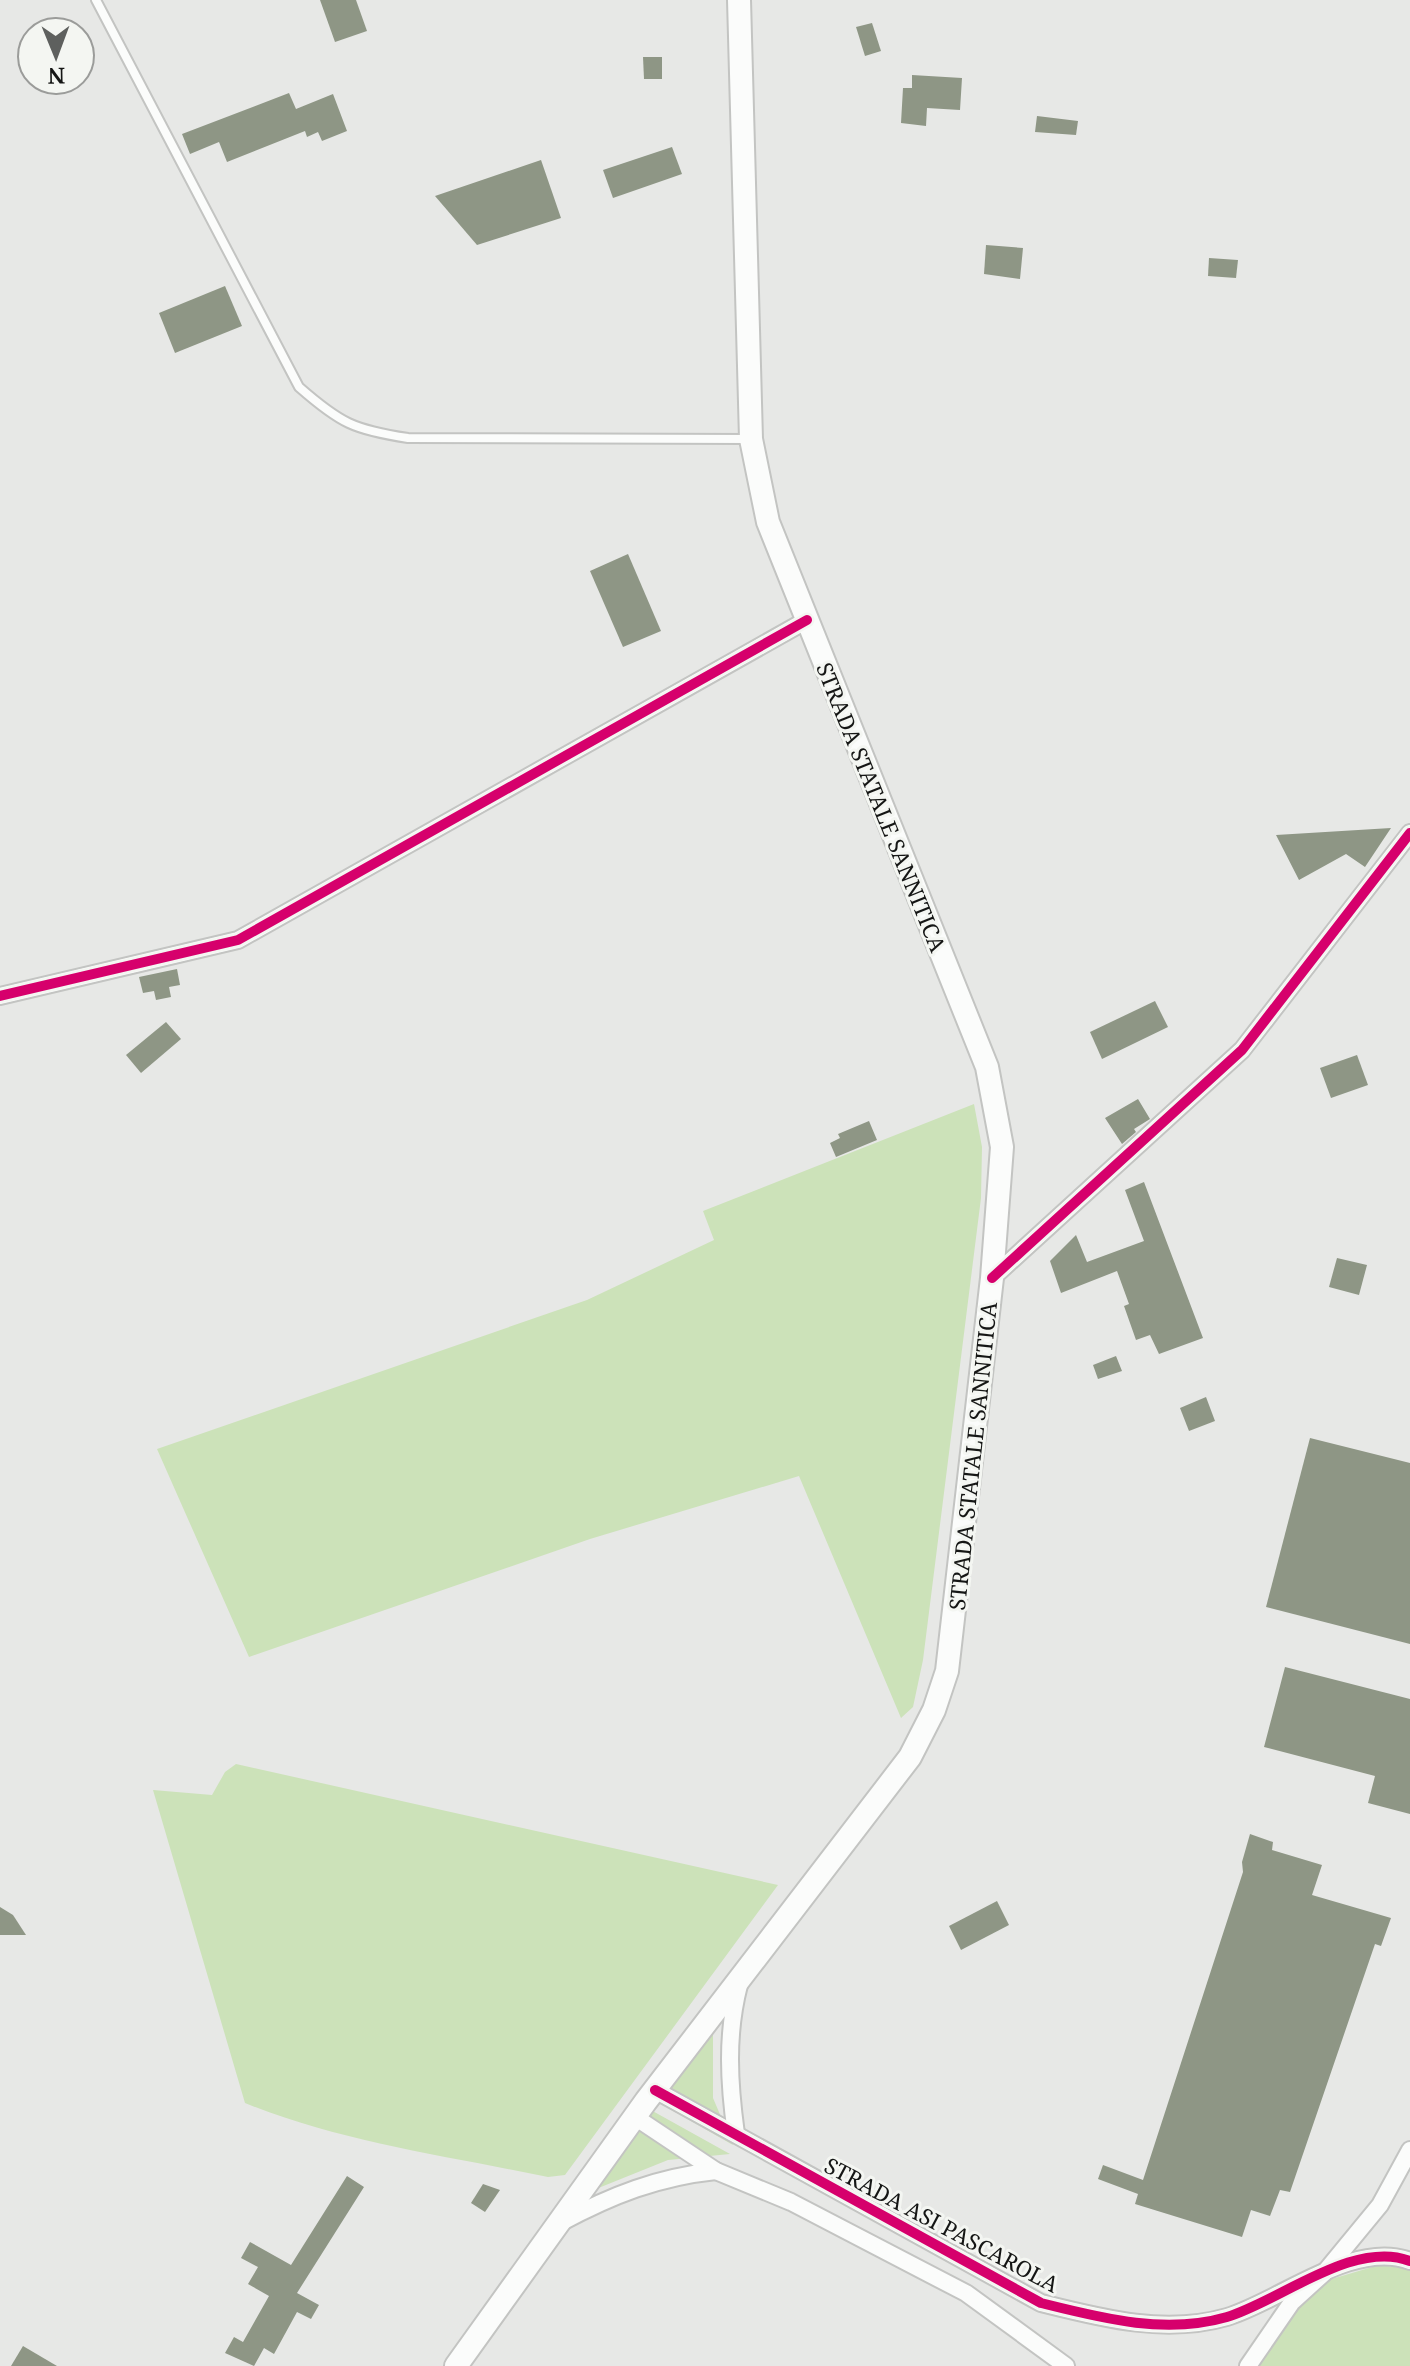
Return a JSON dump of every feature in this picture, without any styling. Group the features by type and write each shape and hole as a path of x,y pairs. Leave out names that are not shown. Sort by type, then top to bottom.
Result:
{"main road":[{"name":"STRADA STATALE SANNITICA","path":"456,2366 655,2090 910,1757 934,1710 947,1671 992,1278 1002,1147 987,1067 768,522 751,439 739,0"}],"street":[{"path":"0,996 199,950 261,929 807,620"},
{"path":"992,1278 1242,1050 1410,833"},
{"path":"736,2134 729,2049 731,2016 740,1979"},
{"name":"STRADA ASI PASCAROLA","path":"655,2090 1041,2303 1104,2319 1163,2326 1227,2317 1324,2273 1379,2256 1410,2261"},
{"path":"635,2117 716,2171 791,2202 966,2293 1066,2366"},
{"name":"STRADA ASI PASCAROLA","path":"1248,2366 1292,2302 1324,2273 1380,2205 1410,2150"},
{"path":"559,2224 636,2186 677,2175 716,2171"}],"lane":[{"path":"96,0 299,387 329,414 359,430 408,438 751,439"}],"green space":[{"path":"974,1104 982,1147 981,1198 923,1660 913,1707 901,1718 799,1476 590,1539 249,1657 157,1449 587,1300 714,1240 703,1211"},
{"path":"236,1764 778,1885 565,2175 548,2177 394,2147 318,2128 245,2103 153,1790 212,1795 225,1772"},
{"path":"713,2020 713,2098 733,2145 654,2100"},
{"path":"649,2109 730,2154 668,2160 586,2193"},
{"path":"1379,2265 1410,2269 1410,2366 1259,2366 1298,2307 1325,2281"}],"building":[{"path":"320,0 356,0 367,31 335,42"},
{"path":"872,23 881,51 865,56 856,27"},
{"path":"643,57 662,57 662,79 644,79"},
{"path":"912,75 962,78 960,110 927,108 926,126 901,123 903,88 912,88"},
{"path":"289,93 296,109 333,94 347,131 322,141 318,132 307,137 305,131 227,162 219,142 190,154 182,134"},
{"path":"1037,116 1078,121 1076,135 1035,132"},
{"path":"672,147 682,174 613,198 603,170"},
{"path":"541,160 561,218 477,245 435,196"},
{"path":"986,245 1023,248 1020,279 984,274"},
{"path":"1209,258 1238,260 1236,278 1208,276"},
{"path":"225,286 242,326 175,353 159,313"},
{"path":"628,554 661,631 623,647 590,571"},
{"path":"1391,828 1365,867 1346,854 1299,880 1276,835"},
{"path":"177,969 180,985 169,987 171,997 156,1000 154,991 143,993 139,977"},
{"path":"1155,1001 1168,1027 1102,1059 1090,1032"},
{"path":"166,1022 181,1039 141,1073 126,1055"},
{"path":"1357,1055 1368,1085 1331,1098 1320,1068"},
{"path":"1138,1099 1150,1119 1134,1129 1136,1132 1122,1144 1105,1118"},
{"path":"869,1121 877,1140 836,1157 830,1143 840,1138 838,1134"},
{"path":"1144,1182 1203,1338 1159,1354 1150,1335 1136,1340 1124,1306 1129,1304 1117,1271 1061,1293 1050,1261 1076,1235 1087,1262 1144,1241 1125,1190"},
{"path":"1337,1258 1367,1265 1359,1295 1329,1287"},
{"path":"1116,1356 1122,1371 1098,1379 1093,1365"},
{"path":"1206,1397 1215,1421 1189,1431 1180,1408"},
{"path":"1310,1438 1410,1463 1410,1644 1266,1607"},
{"path":"1285,1667 1410,1699 1410,1814 1368,1803 1375,1776 1264,1747"},
{"path":"1250,1834 1273,1842 1272,1850 1322,1865 1312,1895 1391,1918 1381,1946 1375,1944 1290,2192 1280,2190 1270,2216 1251,2210 1242,2237 1135,2204 1138,2194 1098,2179 1103,2165 1143,2180 1243,1872 1242,1862"},
{"path":"997,1901 1009,1925 961,1950 949,1926"},
{"path":"0,1907 13,1915 26,1935 0,1935"},
{"path":"347,2176 364,2187 297,2293 319,2305 311,2319 297,2312 274,2354 264,2348 254,2366 225,2353 234,2337 243,2342 269,2296 248,2284 258,2267 241,2258 250,2242 291,2265"},
{"path":"483,2184 500,2190 485,2212 471,2203"},
{"path":"23,2346 57,2366 11,2366"}],"cycle path":[{"path":"0,996 238,940 807,620"},
{"path":"992,1278 1242,1050 1410,833"},
{"path":"655,2090 1041,2303 1087,2314 1157,2324 1204,2322 1248,2309 1341,2265 1388,2256 1410,2261"}]}
